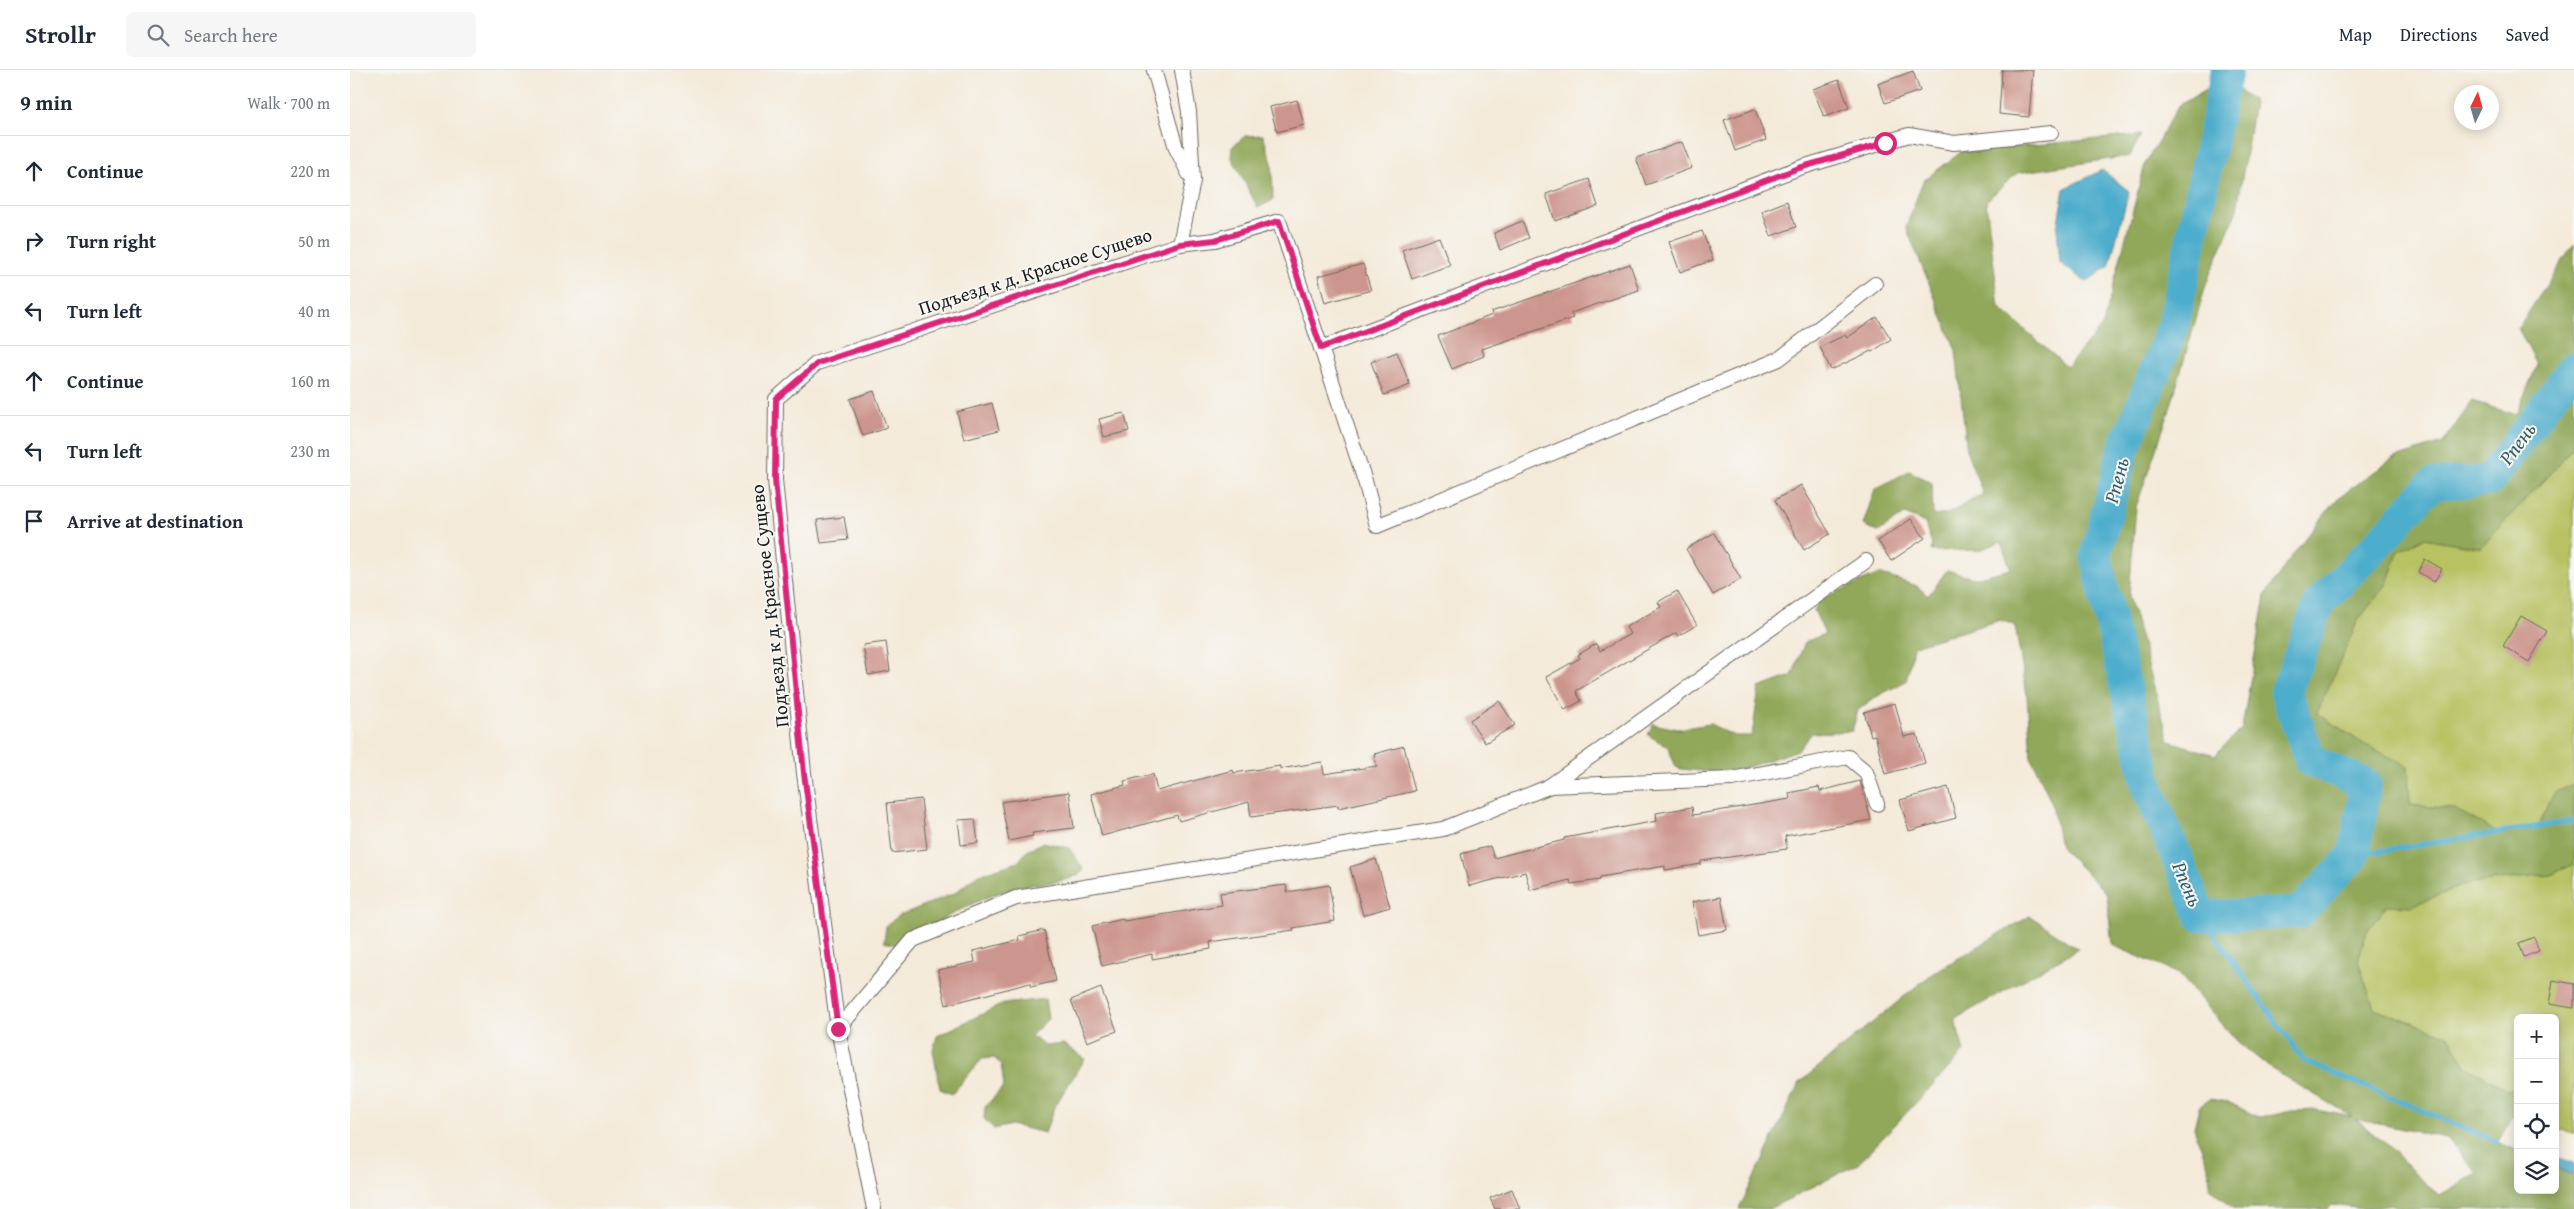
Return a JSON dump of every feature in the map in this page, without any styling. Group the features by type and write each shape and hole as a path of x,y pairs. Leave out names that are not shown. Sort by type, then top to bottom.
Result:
{"street":[{"path":"1154,70 1176,148 1192,181"},
{"path":"1180,244 1192,181 1188,112 1182,70"},
{"path":"1875,284 1779,359 1377,526 1365,481 1321,348 1799,168 1909,135 1954,143 2051,133"},
{"name":"Подъезд к д. Красное Сущево","path":"874,1209 838,1029 804,773 777,500 776,399 818,363 1180,244 1215,240 1279,221 1321,348"},
{"path":"838,1029 914,940 1016,898 1443,829 1548,786 1866,561"},
{"path":"1548,786 1732,779 1848,757 1866,772 1878,804"}],"green space":[{"path":"2225,78 2254,102 2237,210 2206,284 2169,412 2136,507 2129,596 2169,741 2215,755 2242,728 2265,596 2293,554 2337,499 2392,459 2443,443 2472,401 2516,415 2537,365 2518,328 2574,244 2574,445 2552,472 2481,548 2424,538 2399,551 2386,585 2358,620 2317,713 2362,743 2408,766 2410,805 2455,809 2498,833 2539,826 2553,793 2574,785 2574,864 2551,875 2470,883 2411,906 2387,905 2367,931 2358,961 2374,1008 2449,1036 2466,1066 2508,1090 2514,1089 2514,1113 2498,1142 2514,1149 2514,1194 2559,1194 2559,1169 2574,1176 2574,1209 2402,1209 2391,1204 2364,1209 2331,1205 2327,1209 2234,1209 2210,1188 2209,1169 2194,1128 2199,1107 2210,1099 2228,1102 2260,1118 2291,1111 2317,1110 2352,1117 2270,1068 2237,1041 2179,974 2112,945 2107,894 2060,847 2052,804 2031,757 2027,695 2015,625 2000,620 1914,646 1906,681 1876,697 1858,710 1852,731 1812,733 1798,750 1739,770 1712,772 1681,769 1676,767 1668,747 1648,735 1653,724 1678,729 1710,724 1734,736 1752,736 1759,688 1792,676 1805,642 1825,634 1814,610 1821,599 1879,574 1917,586 1928,596 1947,570 1974,578 2011,569 2001,542 1979,550 1931,551 1932,545 1925,523 1905,514 1878,532 1863,525 1875,489 1909,471 1932,483 1933,516 1947,514 1983,494 1967,452 1956,350 1906,227 1923,181 1961,152 2141,135 2130,156 2017,173 1986,201 1999,307 2067,367 2103,325 2145,164 2178,106","holes":["2355,1119 2447,1138 2478,1173 2440,1195 2417,1176 2390,1147"]},
{"path":"1263,135 1272,163 1273,200 1258,208 1232,158 1233,146 1245,136"},
{"path":"2574,431 2574,1134 2559,1130 2559,1014 2514,1014 2514,1117 2478,1107 2288,963 2237,853 2396,511"},
{"path":"1043,842 1069,848 1084,870 1066,880 1012,889 978,901 897,945 884,942 886,926 898,916 955,893 977,875 1018,862 1027,851"},
{"path":"2030,916 2078,949 1955,1019 1964,1052 1858,1164 1769,1209 1739,1209 1800,1082 1933,973"},
{"path":"1045,999 1048,1019 1031,1036 1045,1046 1063,1044 1085,1059 1054,1107 1045,1133 1011,1125 994,1129 984,1119 985,1107 1004,1086 1001,1064 994,1058 982,1059 952,1094 940,1089 933,1050 937,1036 1003,1004"}],"water":[{"path":"2102,170 2129,191 2109,266 2086,282 2060,263 2057,228 2064,189"},
{"path":"2559,1158 2574,1162 2574,1176 2559,1169"}],"building":[{"path":"2002,70 2033,70 2029,117 1999,114"},
{"path":"1913,71 1920,91 1885,103 1878,84"},
{"path":"1839,80 1849,108 1824,117 1813,89"},
{"path":"1297,100 1304,125 1277,132 1270,107"},
{"path":"1755,109 1766,140 1735,151 1724,120"},
{"path":"1682,142 1692,168 1646,185 1636,158"},
{"path":"1589,179 1598,206 1555,221 1546,194"},
{"path":"1787,201 1796,227 1771,236 1762,211"},
{"path":"1522,221 1529,238 1500,250 1494,233"},
{"path":"1702,231 1713,260 1680,272 1669,242"},
{"path":"1439,237 1450,265 1412,279 1402,250"},
{"path":"1363,264 1371,290 1325,303 1318,276"},
{"path":"1630,264 1639,290 1571,313 1573,318 1482,349 1484,356 1452,369 1438,336 1492,315 1491,312"},
{"path":"1877,317 1891,339 1872,352 1831,370 1820,347 1845,335 1847,338"},
{"path":"1397,352 1410,385 1384,395 1371,362"},
{"path":"874,391 887,428 863,436 850,399"},
{"path":"992,403 999,430 964,439 957,412"},
{"path":"1124,413 1129,431 1104,437 1099,419"},
{"path":"1801,485 1830,534 1804,550 1775,500"},
{"path":"844,517 848,540 821,543 817,520"},
{"path":"1911,519 1925,538 1891,561 1878,541"},
{"path":"1714,533 1741,579 1713,595 1686,549"},
{"path":"2425,559 2442,569 2434,582 2418,572"},
{"path":"1677,591 1697,625 1678,636 1676,633 1576,691 1581,701 1565,710 1546,677 1580,658 1578,655 1596,644 1600,651 1630,634 1626,627 1661,607 1658,602"},
{"path":"2521,616 2547,631 2529,662 2503,646"},
{"path":"886,642 890,671 868,675 863,645"},
{"path":"1499,701 1515,725 1485,743 1470,720"},
{"path":"1895,703 1904,737 1917,734 1925,763 1885,774 1875,735 1871,736 1864,712"},
{"path":"1404,746 1415,791 1338,808 1338,805 1251,817 1249,802 1179,821 1177,815 1102,836 1091,794 1125,785 1124,781 1153,774 1157,791 1233,770 1234,773 1280,766 1280,769 1322,762 1324,774 1377,766 1374,754"},
{"path":"1860,781 1871,820 1785,836 1787,849 1701,861 1701,864 1665,870 1665,866 1600,877 1600,880 1571,884 1570,880 1530,890 1525,872 1469,886 1461,854 1490,846 1494,858 1564,840 1564,838 1657,821 1656,813 1692,807 1693,815 1790,799 1789,793 1819,787 1820,791"},
{"path":"1948,787 1956,818 1909,831 1900,800"},
{"path":"1069,792 1074,828 1032,833 1033,836 1009,841 1001,802"},
{"path":"921,799 927,849 892,853 887,803"},
{"path":"975,819 978,843 961,845 958,820"},
{"path":"1376,859 1390,907 1363,915 1350,867"},
{"path":"1286,885 1287,892 1329,885 1335,921 1293,928 1294,930 1210,942 1211,949 1152,959 1152,954 1102,966 1092,926 1123,919 1124,921 1222,905 1220,893"},
{"path":"1721,897 1727,930 1698,935 1692,902"},
{"path":"1044,930 1056,981 1031,987 1030,983 946,1005 938,970 975,962 973,951 1020,940 1019,936"},
{"path":"2534,937 2539,951 2524,957 2519,943"},
{"path":"2553,980 2574,984 2574,1008 2549,1004"},
{"path":"1101,988 1117,1031 1087,1042 1071,1000"},
{"path":"1512,1189 1520,1209 1495,1209 1490,1198"}],"waterway":[{"name":"Рпень","path":"2227,70 2173,327 2123,451 2096,555 2148,787 2201,916 2299,913 2354,855 2366,784 2311,761 2286,692 2319,603 2376,546 2432,484 2489,481 2574,367"},
{"path":"2354,855 2574,821"},
{"path":"2201,916 2304,1061 2498,1142"}],"route":[{"path":"838,1029 804,773 775,480 776,399 818,363 1180,244 1215,240 1279,221 1321,348 1799,168 1885,143"}]}
